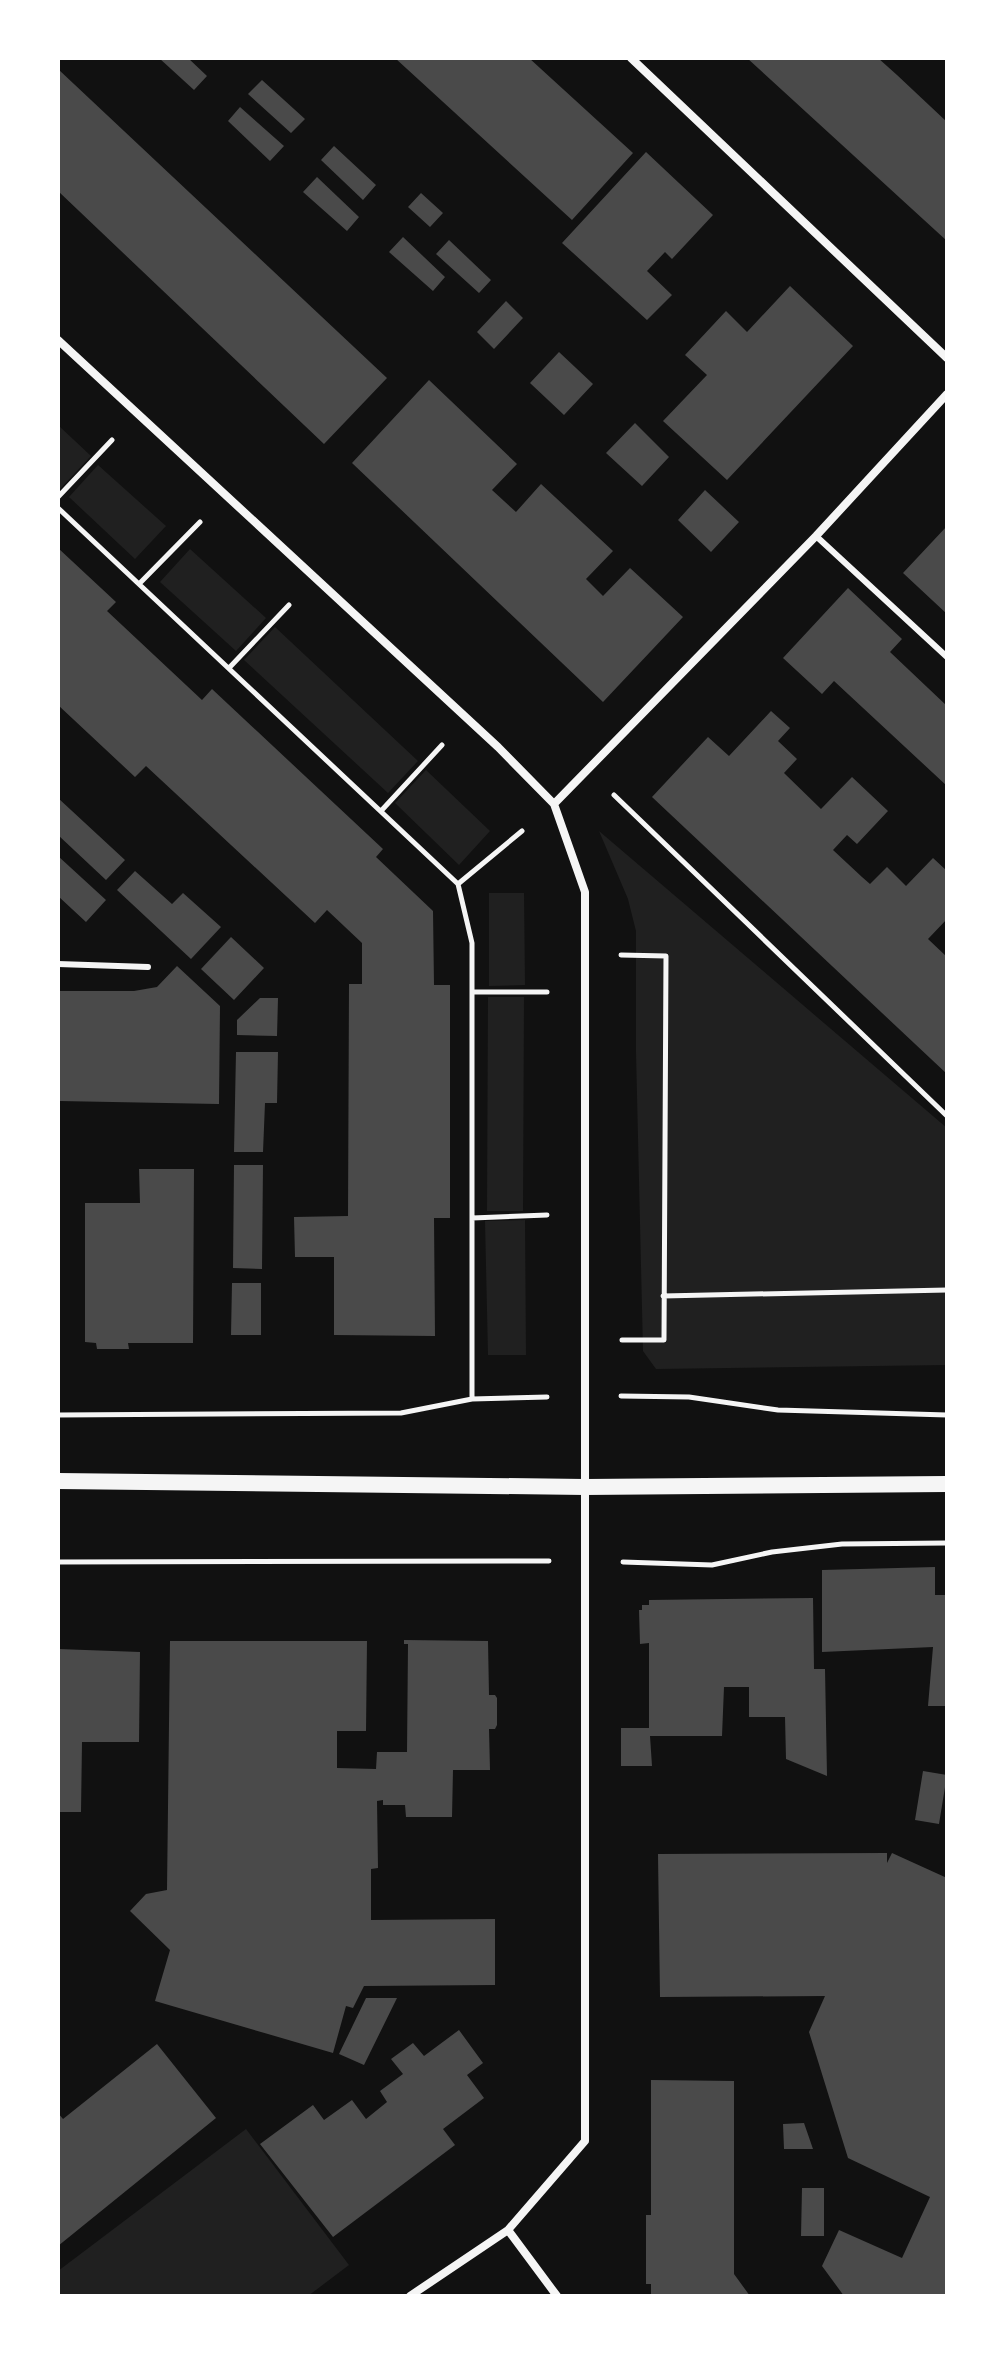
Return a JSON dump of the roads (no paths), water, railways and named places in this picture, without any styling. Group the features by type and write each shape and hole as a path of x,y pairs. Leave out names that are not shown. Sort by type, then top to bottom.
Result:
{"main road":[{"path":"58,1481 585,1487 947,1484"}],"street":[{"path":"631,58 947,358"},
{"path":"58,340 467,718 554,804 585,892 585,2141 508,2230 410,2296"},
{"path":"554,804 816,536 947,394"},
{"path":"508,2230 557,2296"}],"lane":[{"path":"816,536 947,657"},
{"path":"58,964 148,967"}]}
